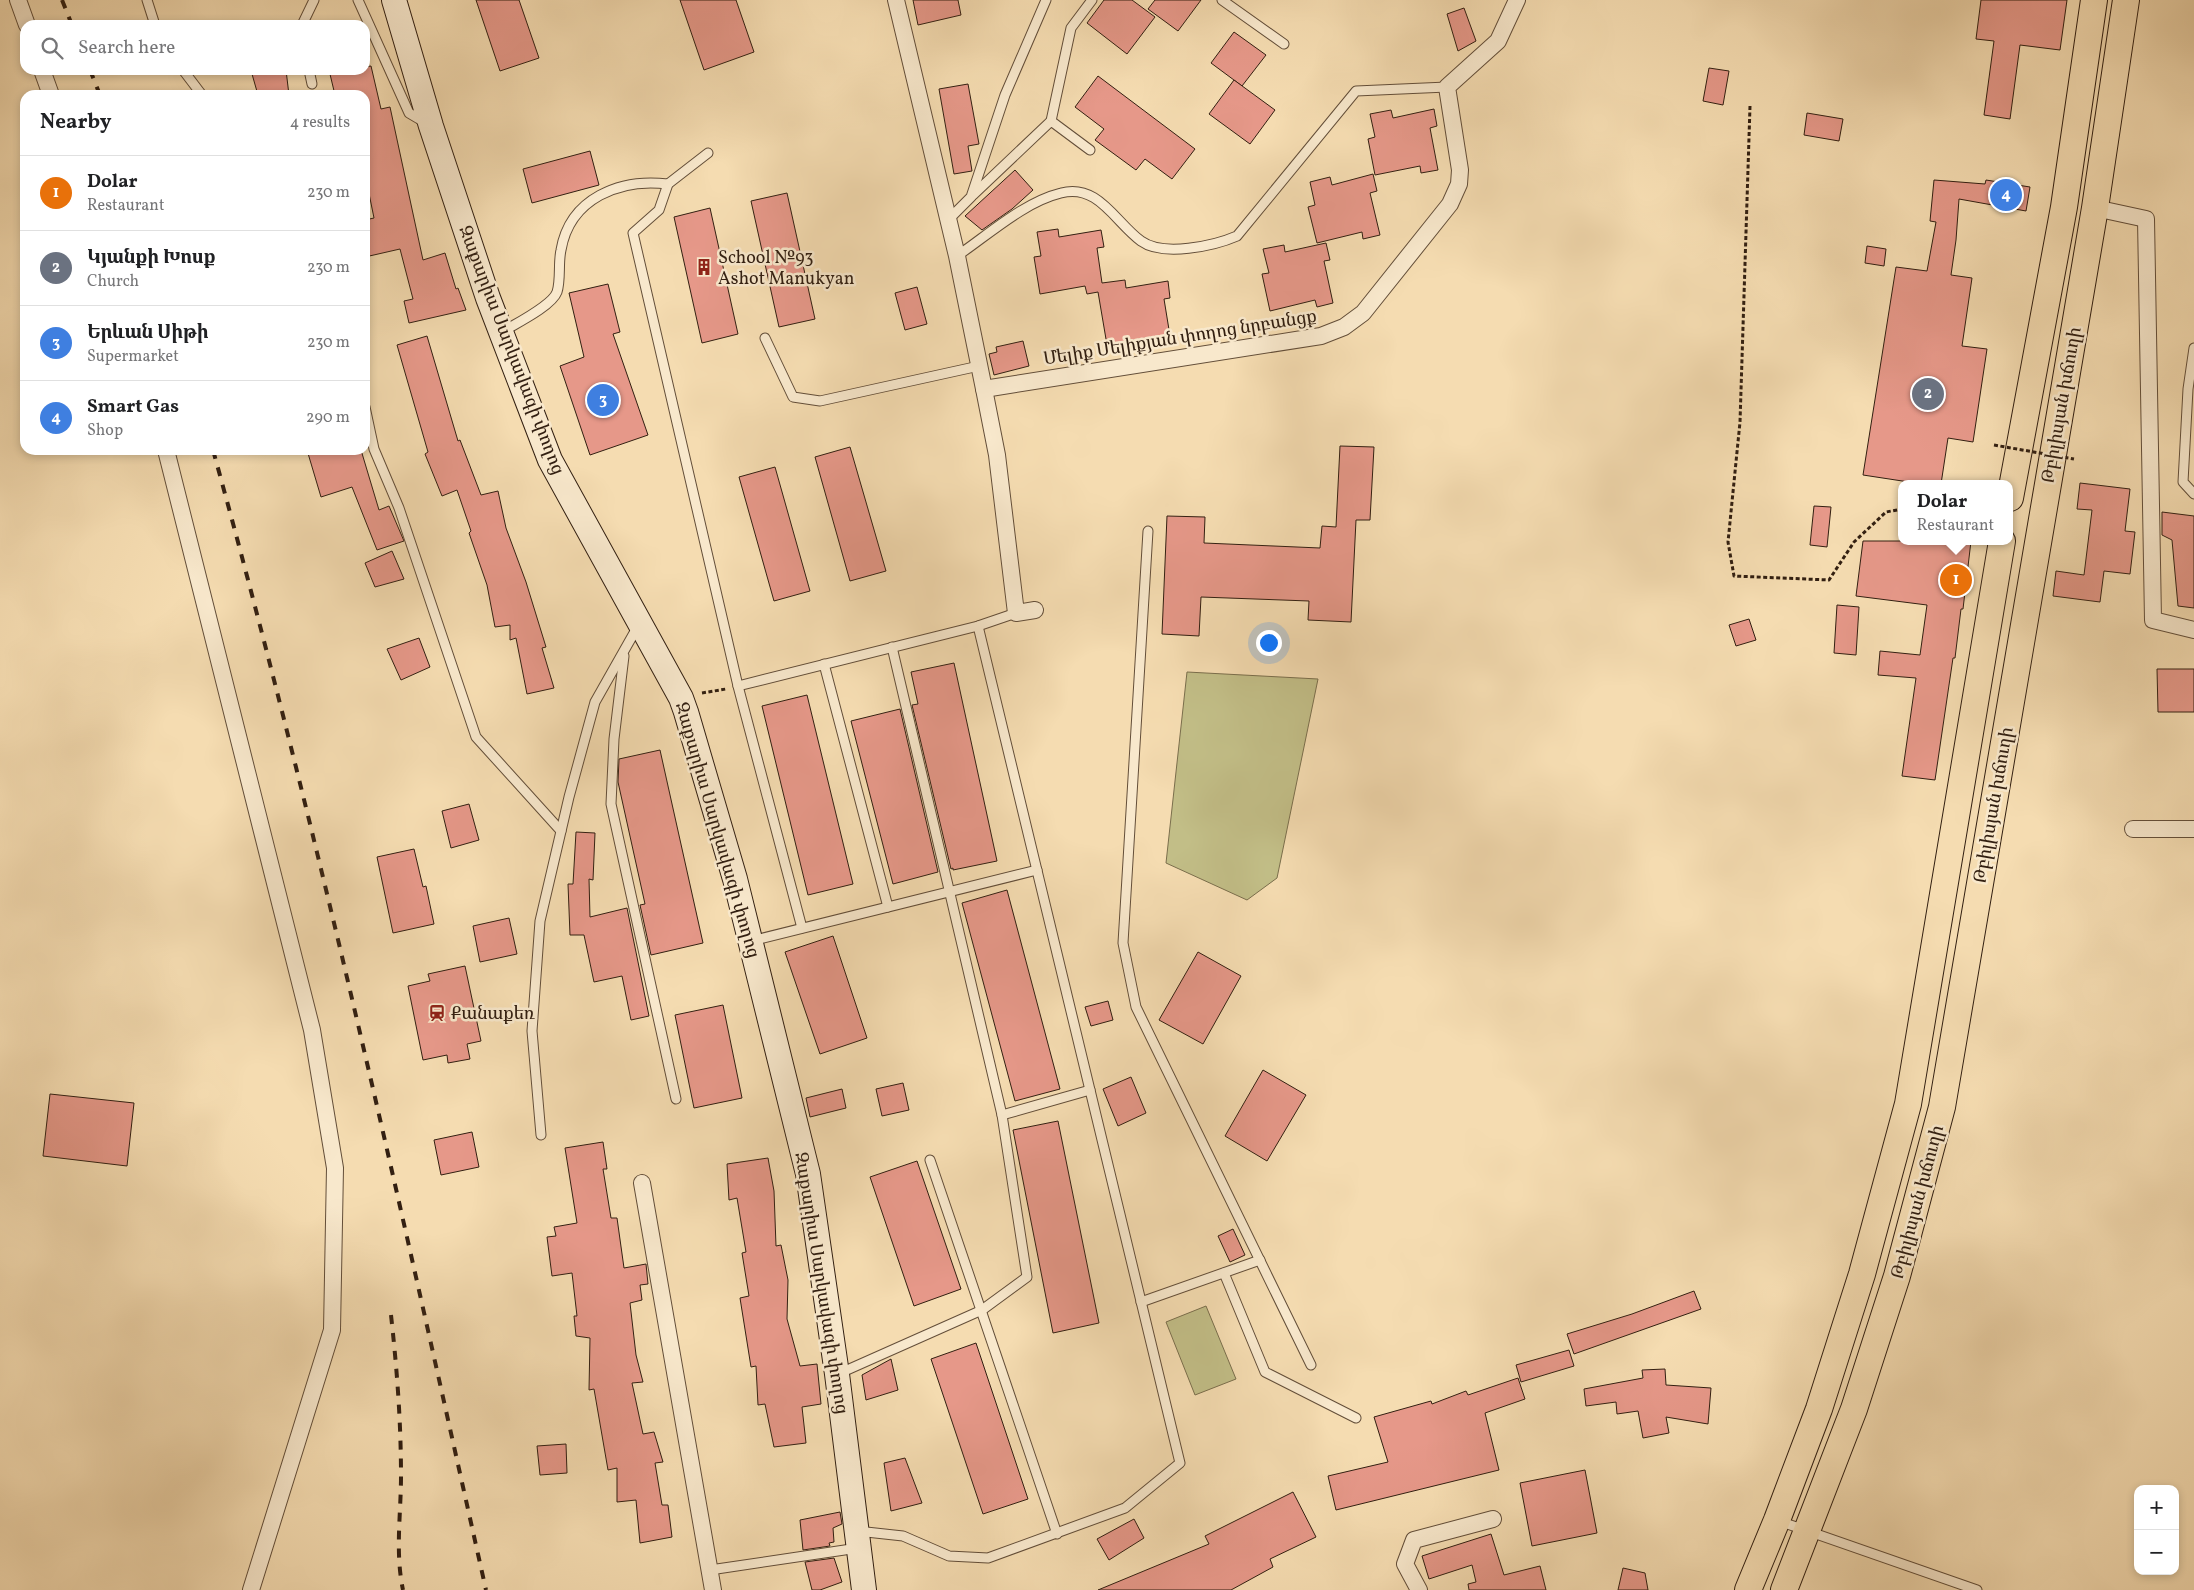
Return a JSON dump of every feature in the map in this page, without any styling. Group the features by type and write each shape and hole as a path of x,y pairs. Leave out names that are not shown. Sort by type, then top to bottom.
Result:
{"main road":[{"name":"Զաքարիա Սարկավագի փողոց","path":"394,0 431,126 502,332 550,460 682,698 735,879 808,1174 837,1374 864,1590"},
{"name":"Թբիլիսյան խճուղի","path":"2013,482 2064,207 2094,0"},
{"name":"Թբիլիսյան խճուղի","path":"1784,1590 1854,1409 1894,1285 1942,1107 2095,208 2126,0"},
{"name":"Թբիլիսյան խճուղի","path":"1748,1590 1819,1409 1862,1274 1908,1104 2001,545"}],"street":[{"path":"18,0 25,20"},
{"path":"896,0 947,221 957,256 980,366 997,455 1016,613 1035,610"},
{"path":"1447,87 1498,41 1517,0"},
{"path":"44,75 49,90"},
{"name":"Մելիք Մելիքյան փողոց նրբանցք","path":"984,389 1321,336 1344,327 1364,314 1450,204 1459,184 1460,170 1447,87"},
{"path":"2095,208 2146,219 2153,620 2194,630"},
{"path":"167,455 312,1030 335,1168 332,1330 251,1590"},
{"path":"2133,829 2194,829"},
{"path":"642,1183 712,1590"},
{"path":"1419,1590 1405,1564 1414,1540 1493,1519"}],"lane":[{"path":"147,0 153,20"},
{"path":"304,20 314,0"},
{"path":"358,0 367,20"},
{"path":"972,197 1005,95 1046,0"},
{"path":"947,221 1051,121 1071,28 1092,0"},
{"path":"1222,0 1284,44"},
{"path":"370,27 409,114 431,126"},
{"path":"187,75 198,90"},
{"path":"310,75 312,84"},
{"path":"957,256 1034,203 1062,192 1079,191 1089,193 1098,200 1142,242 1160,249 1172,250 1223,242 1237,236 1356,91 1447,87"},
{"path":"1051,121 1090,150"},
{"path":"708,153 668,184 659,210 633,233 738,686 802,928"},
{"path":"502,332 551,302 557,292 560,251 566,229 576,214 596,197 622,186 650,182 668,184"},
{"path":"765,338 793,397 820,402 980,366"},
{"path":"2194,348 2188,389 2183,482 2194,494"},
{"path":"370,430 374,449 399,508 476,737 561,831"},
{"path":"1148,531 1123,943 1136,1006 1311,1365"},
{"path":"738,686 978,626 1016,613"},
{"path":"541,1135 532,1031 540,921 561,831 596,702 639,623"},
{"path":"710,1570 857,1540 903,1536 949,1556 988,1558 1125,1508 1180,1463 978,626"},
{"path":"837,1374 982,1310 1027,1277 1002,1115 892,648"},
{"path":"624,651 614,739 611,804 676,1099"},
{"path":"824,664 888,907"},
{"path":"750,941 1037,870"},
{"path":"1002,1115 1090,1090"},
{"path":"930,1160 1057,1534"},
{"path":"1141,1302 1260,1260"},
{"path":"1224,1273 1265,1372 1356,1418"},
{"path":"1777,1520 1977,1590"}],"path":[{"path":"1750,106 1740,422 1728,542 1734,576 1829,580 1854,542 1886,512 1898,510"},
{"path":"1994,445 2074,459"},
{"path":"682,698 738,686"}],"shaded area":[{"path":"1187,672 1318,679 1277,878 1247,900 1166,863"},
{"path":"1206,1306 1236,1379 1195,1395 1166,1322"}],"building":[{"path":"476,0 519,0 539,58 500,71"},
{"path":"680,0 736,0 754,52 704,70"},
{"path":"913,0 958,0 961,15 918,25"},
{"path":"1104,0 1132,0 1155,17 1127,54 1087,23"},
{"path":"1155,0 1201,0 1178,31 1148,9"},
{"path":"1981,0 2067,0 2060,50 2020,45 2010,119 1984,115 1994,41 1976,39"},
{"path":"1464,8 1476,41 1458,51 1447,14"},
{"path":"1234,32 1266,55 1242,86 1211,63"},
{"path":"370,66 381,109 390,107 423,260 445,253 456,289 458,288 466,310 409,323 404,301 413,299 400,249 370,256 370,219 374,218 370,198 370,90 334,90 330,75 370,75"},
{"path":"1709,68 1729,71 1723,105 1703,101"},
{"path":"252,75 287,75 288,90 257,90"},
{"path":"1098,76 1195,149 1172,179 1145,159 1136,170 1095,140 1104,129 1075,107"},
{"path":"1234,80 1275,110 1250,144 1209,114"},
{"path":"968,84 979,144 968,146 972,171 954,174 939,89"},
{"path":"1434,109 1437,126 1430,128 1438,170 1421,173 1420,166 1375,175 1368,139 1375,137 1370,114 1391,110 1393,118"},
{"path":"1807,113 1843,119 1839,141 1804,135"},
{"path":"590,151 599,185 532,203 523,169"},
{"path":"1015,170 1033,190 1012,209 982,230 965,216"},
{"path":"1373,174 1377,191 1370,193 1380,235 1363,239 1362,232 1317,243 1308,207 1315,205 1310,182 1330,177 1332,185"},
{"path":"1934,180 1985,184 1986,180 2030,187 2026,211 1959,199 1951,275 1972,278 1962,346 1987,349 1973,442 1948,438 1942,480 1898,480 1863,475 1896,267 1927,271 1936,222 1930,221"},
{"path":"787,193 815,319 779,327 751,201"},
{"path":"710,208 738,334 702,343 674,217"},
{"path":"1058,229 1059,237 1101,230 1104,247 1097,248 1102,283 1125,280 1126,288 1168,281 1170,298 1164,299 1171,342 1153,344 1152,337 1107,345 1098,292 1087,294 1085,286 1040,294 1034,257 1041,256 1037,232"},
{"path":"1326,243 1330,260 1324,261 1333,303 1317,307 1315,300 1270,311 1262,274 1269,273 1263,249 1284,245 1285,252"},
{"path":"1867,246 1886,249 1884,266 1865,263"},
{"path":"608,284 620,332 613,334 648,435 590,455 560,366 584,357 569,293"},
{"path":"917,287 927,324 905,330 895,293"},
{"path":"427,336 458,441 460,440 481,495 498,491 506,528 526,582 546,647 542,648 554,688 527,694 516,638 510,640 510,625 495,627 487,585 469,533 471,531 457,490 442,496 425,454 428,452 397,345"},
{"path":"1023,341 1029,366 994,375 989,354 997,352 996,347"},
{"path":"1340,446 1374,447 1370,520 1356,520 1351,622 1308,620 1309,601 1201,597 1199,636 1162,634 1167,516 1205,517 1204,543 1320,548 1322,526 1336,527"},
{"path":"850,447 886,571 850,581 815,457"},
{"path":"308,455 362,455 379,510 389,506 404,541 377,550 352,487 321,497"},
{"path":"775,467 810,591 774,601 739,477"},
{"path":"2080,483 2130,489 2125,531 2135,532 2130,574 2104,571 2100,602 2053,596 2056,571 2084,575 2092,510 2077,509"},
{"path":"1814,506 1831,507 1827,547 1810,545"},
{"path":"2162,512 2194,516 2194,608 2178,606 2172,540 2162,535"},
{"path":"1863,541 1898,541 1898,545 1971,545 1963,609 1961,609 1935,780 1902,776 1916,678 1878,675 1880,651 1920,655 1927,605 1856,596"},
{"path":"392,551 404,579 375,587 365,563"},
{"path":"1837,605 1859,607 1856,655 1834,653"},
{"path":"1749,619 1756,640 1736,646 1729,625"},
{"path":"419,638 430,667 401,680 387,649"},
{"path":"954,663 997,861 953,870 953,868 951,869 912,705 918,704 911,672"},
{"path":"2157,669 2194,669 2194,712 2158,712"},
{"path":"807,695 853,884 808,895 762,706"},
{"path":"900,709 938,872 893,884 851,721"},
{"path":"660,750 703,943 651,955 640,905 645,904 618,782 619,759"},
{"path":"469,804 479,840 451,848 442,811"},
{"path":"576,832 595,833 593,880 589,879 590,917 627,908 649,1016 631,1020 622,976 594,982 584,935 570,935 568,884 573,884"},
{"path":"414,849 423,887 426,886 434,924 393,933 377,857"},
{"path":"1007,890 1060,1089 1015,1101 962,903"},
{"path":"509,918 517,954 480,962 473,926"},
{"path":"833,936 867,1038 820,1054 785,952"},
{"path":"1198,952 1241,976 1203,1044 1159,1020"},
{"path":"465,966 481,1041 467,1044 470,1059 448,1063 447,1055 423,1060 408,986 430,981 428,974"},
{"path":"1108,1001 1113,1020 1091,1026 1085,1007"},
{"path":"723,1005 742,1098 694,1108 675,1015"},
{"path":"1263,1070 1306,1095 1267,1161 1225,1136"},
{"path":"1131,1077 1146,1113 1118,1126 1103,1089"},
{"path":"903,1083 909,1110 882,1116 876,1089"},
{"path":"842,1089 846,1108 810,1117 806,1098"},
{"path":"50,1094 134,1103 127,1166 43,1156"},
{"path":"1058,1121 1099,1323 1053,1333 1013,1130"},
{"path":"472,1132 479,1167 441,1175 434,1140"},
{"path":"603,1142 607,1169 603,1169 611,1218 617,1218 624,1268 646,1264 648,1284 640,1285 642,1300 630,1303 636,1355 643,1382 632,1383 643,1434 654,1432 663,1462 655,1463 662,1505 668,1505 672,1537 640,1543 636,1500 617,1502 617,1468 608,1470 594,1389 589,1390 590,1338 576,1336 574,1316 577,1316 572,1273 552,1276 547,1237 556,1236 554,1227 577,1223 565,1148"},
{"path":"768,1158 774,1191 776,1246 781,1245 788,1280 787,1319 800,1366 817,1364 821,1404 802,1407 806,1443 774,1447 765,1404 758,1405 756,1366 751,1367 740,1298 749,1296 742,1253 746,1252 737,1198 729,1200 727,1164"},
{"path":"917,1161 961,1289 914,1306 870,1177"},
{"path":"1233,1229 1245,1255 1230,1262 1218,1236"},
{"path":"1694,1291 1701,1309 1574,1354 1567,1334 1632,1314"},
{"path":"976,1343 1028,1499 983,1514 931,1359"},
{"path":"1569,1350 1574,1366 1521,1382 1516,1365"},
{"path":"891,1359 898,1390 866,1400 862,1375"},
{"path":"1665,1369 1666,1385 1711,1388 1708,1424 1666,1417 1669,1433 1643,1438 1638,1411 1617,1414 1616,1402 1586,1406 1584,1389 1643,1378 1642,1370"},
{"path":"1518,1378 1525,1399 1485,1413 1499,1470 1336,1510 1328,1476 1388,1462 1374,1417 1431,1401 1432,1404 1466,1391 1468,1395"},
{"path":"566,1444 567,1473 540,1475 537,1446"},
{"path":"905,1458 922,1503 891,1511 884,1463"},
{"path":"1585,1470 1597,1533 1532,1546 1520,1483"},
{"path":"1293,1492 1316,1537 1270,1559 1273,1567 1231,1590 1098,1590 1209,1544 1205,1536"},
{"path":"840,1512 842,1524 833,1528 834,1542 829,1543 830,1546 803,1550 800,1520"},
{"path":"1134,1519 1144,1538 1109,1560 1097,1539"},
{"path":"1491,1534 1504,1575 1540,1566 1546,1590 1469,1590 1468,1584 1476,1582 1472,1565 1429,1579 1422,1556"},
{"path":"834,1558 842,1582 820,1590 812,1590 805,1562"},
{"path":"1623,1568 1645,1573 1648,1590 1618,1590"}],"railway":[{"path":"62,0 70,20"},
{"path":"92,75 98,90"},
{"path":"214,455 288,734 323,876 390,1161 486,1590"},
{"path":"391,1315 399,1416 401,1476 399,1561 403,1590"}],"place":[{"name":"Smart Gas","path":"2006,195"},
{"name":"School №93 Ashot Manukyan","path":"704,267"},
{"name":"Կյանքի Խոսք","path":"1928,394"},
{"name":"Երևան Սիթի","path":"603,400"},
{"name":"Dolar","path":"1956,580"},
{"name":"Քանաքեռ","path":"437,1013"}]}
